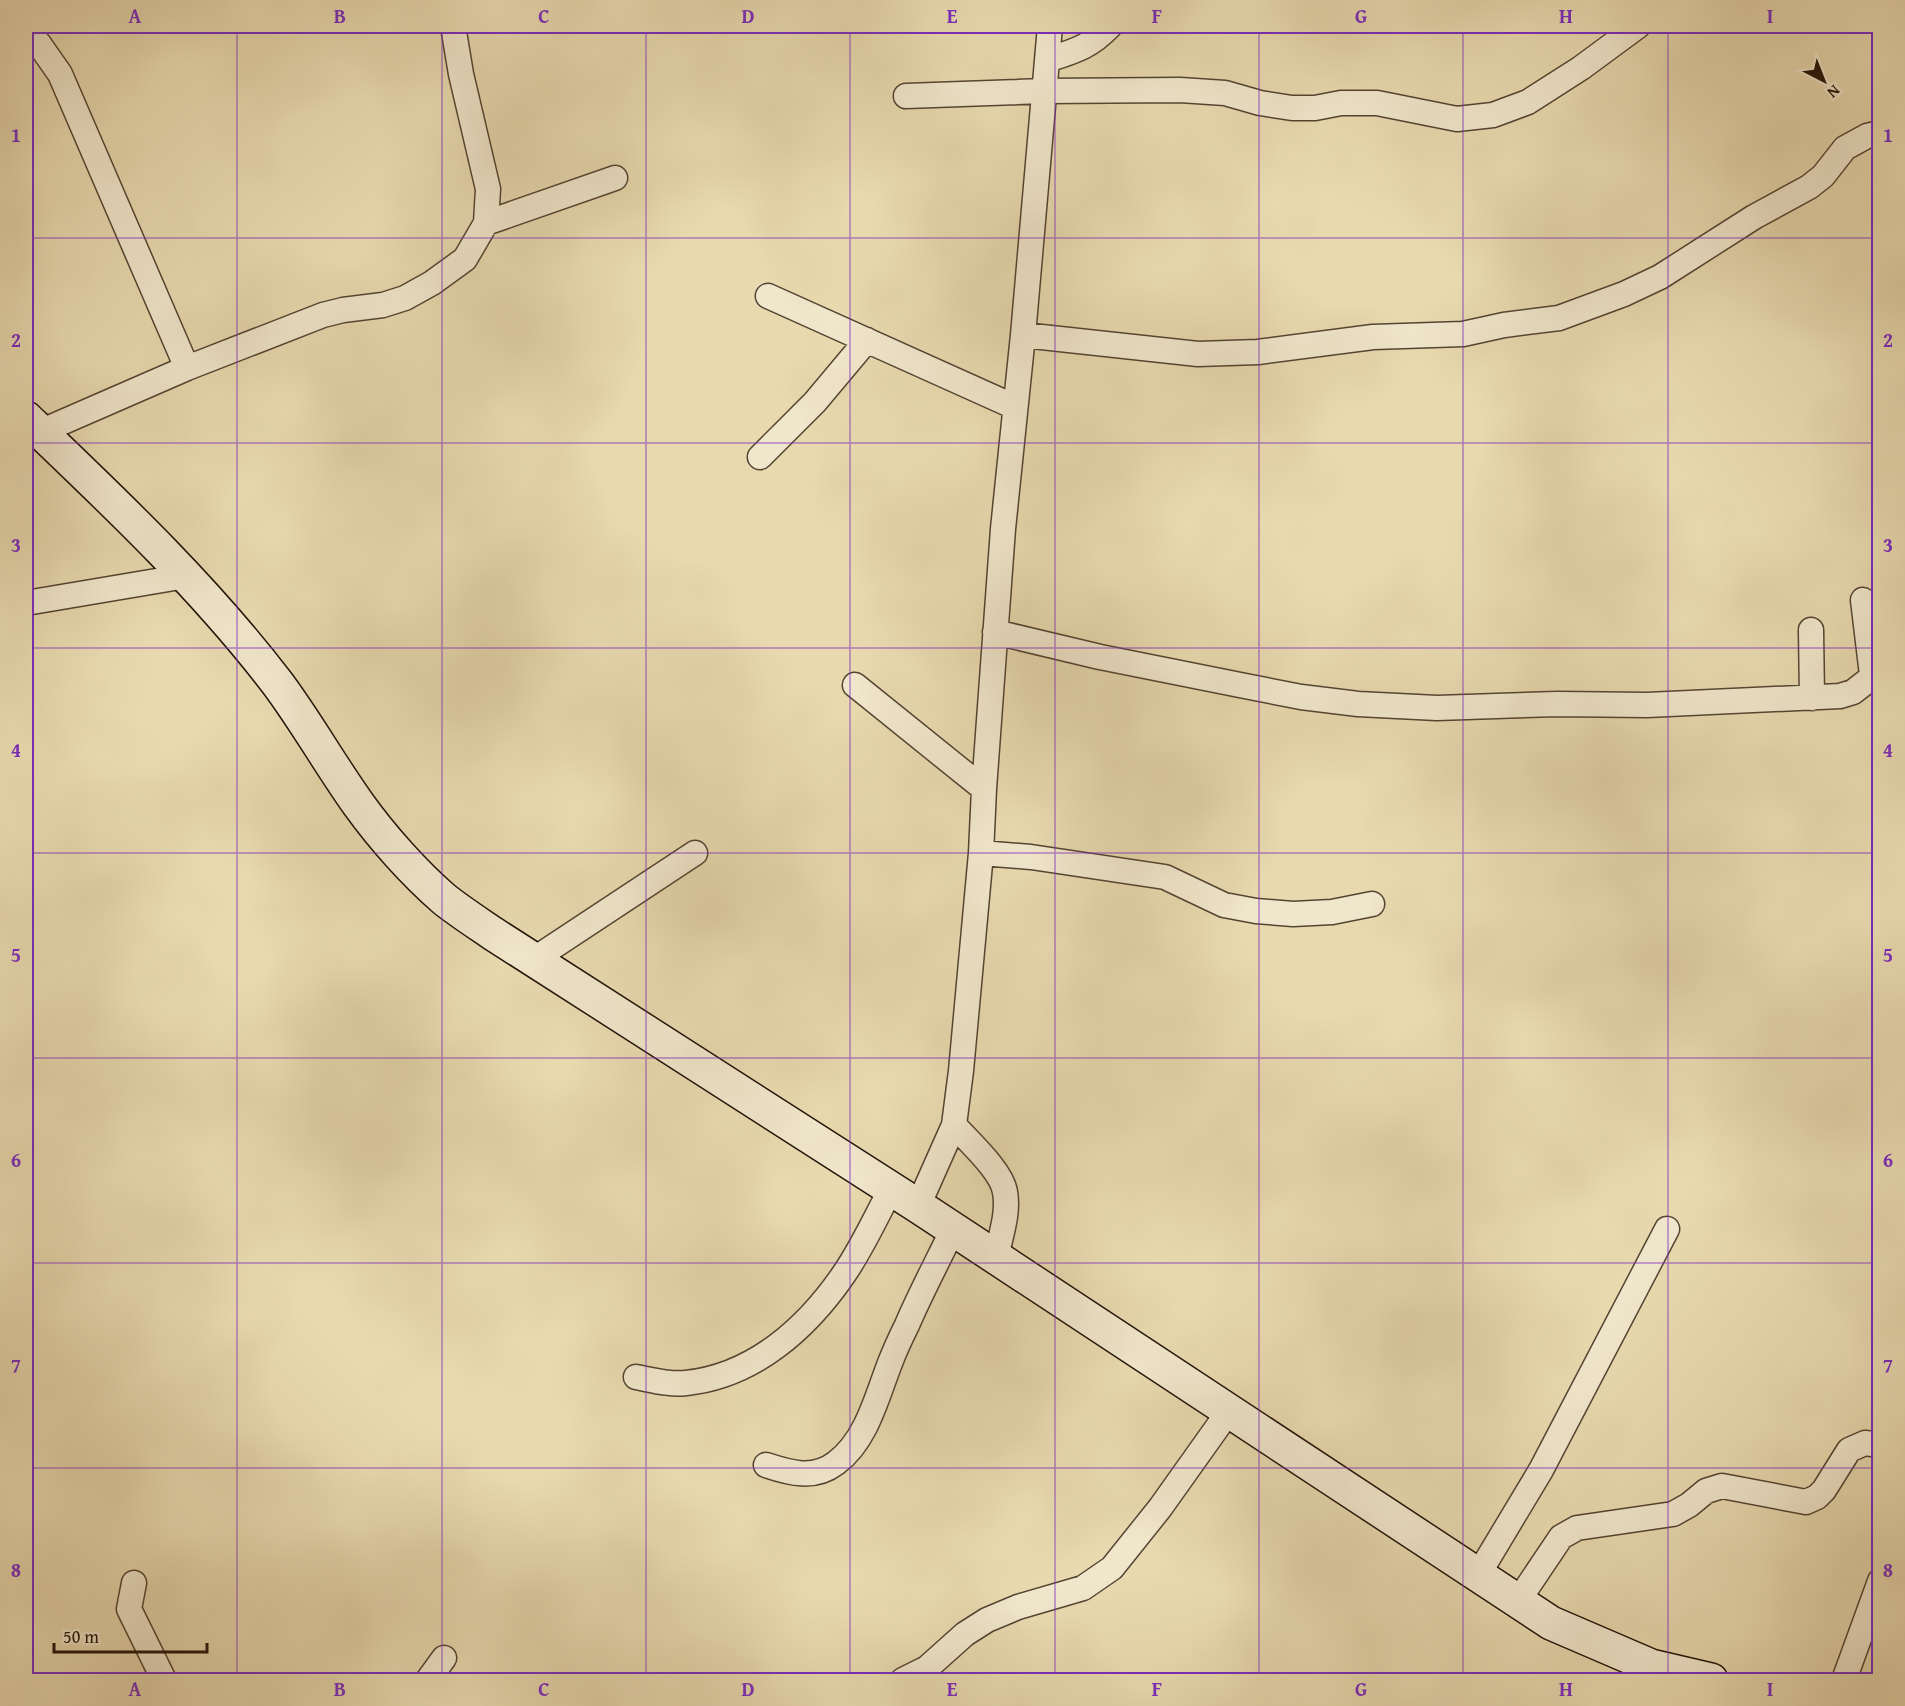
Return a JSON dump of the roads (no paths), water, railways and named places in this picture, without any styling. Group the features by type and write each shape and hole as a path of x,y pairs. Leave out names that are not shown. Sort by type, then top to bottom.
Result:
{"street":[{"path":"453,26 461,74 488,189 486,223 465,259 432,283 405,298 383,305 323,315 33,425 121,509 186,576 278,685 360,806 403,857 444,899 533,960 996,1257 1551,1623 1651,1665 1711,1680"},
{"path":"918,1206 954,1125 961,1071 981,853 995,632 1050,26"},
{"path":"1047,60 1076,50 1097,39 1110,26"},
{"path":"906,96 1044,91 1180,90 1225,93 1260,103 1292,108 1315,108 1341,103 1377,103 1457,119 1493,115 1528,102 1581,68 1638,26"},
{"path":"26,30 60,74 187,368"},
{"path":"1023,334 1198,354 1258,352 1373,337 1463,334 1504,325 1559,318 1660,278 1754,217 1809,187 1823,176 1845,148 1867,136 1880,133"},
{"path":"486,223 615,178"},
{"path":"768,296 1015,407"},
{"path":"760,457 815,402 867,340"},
{"path":"26,603 186,576"},
{"path":"995,632 1100,657 1240,685 1301,697 1358,704 1437,708 1557,704 1647,705 1812,698 1840,696 1853,692 1876,673 1863,600"},
{"path":"1811,630 1812,698"},
{"path":"855,685 984,789"},
{"path":"533,960 695,853"},
{"path":"981,853 1031,857 1165,877 1224,905 1256,911 1303,914 1332,912 1372,904"},
{"path":"954,1125 996,1172 1005,1190 1006,1209 996,1257"},
{"path":"636,1377 684,1384 716,1378 746,1366 776,1348 800,1328 845,1273 891,1189"},
{"path":"766,1465 790,1473 814,1474 836,1463 854,1444 873,1410 909,1318 953,1229"},
{"path":"1478,1575 1541,1470 1667,1230"},
{"path":"903,1680 927,1668 965,1634 987,1620 1018,1607 1083,1588 1112,1568 1160,1508 1229,1411"},
{"path":"1518,1601 1561,1537 1577,1528 1673,1514 1706,1491 1722,1486 1806,1502 1817,1497 1824,1490 1849,1450 1865,1443 1880,1445"},
{"path":"1844,1680 1880,1581"},
{"path":"134,1583 129,1609 164,1680"},
{"path":"428,1680 444,1658"}]}
